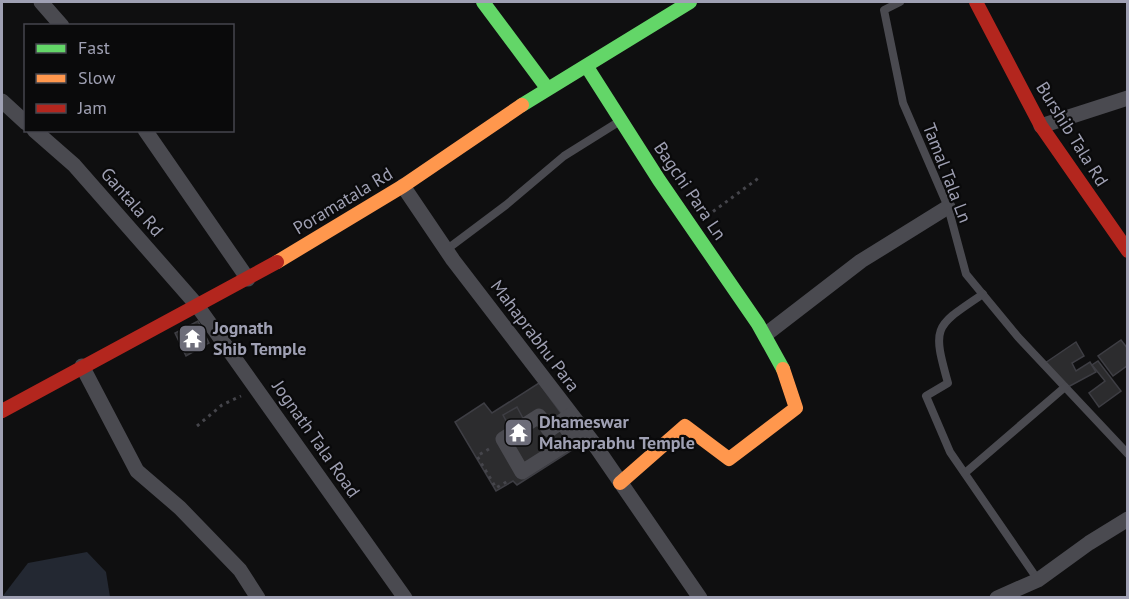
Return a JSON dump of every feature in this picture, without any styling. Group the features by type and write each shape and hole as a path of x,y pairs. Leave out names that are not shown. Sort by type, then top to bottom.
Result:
{"main road":[{"path":"483,2 547,88"},
{"name":"Burshib Tala Rd","path":"975,2 1041,126 1128,251"},
{"name":"Poramatala Rd","path":"2,411 196,304 248,279 403,186 547,88 587,68 679,5"},
{"name":"Bagchi Para Ln","path":"587,68 620,121 765,335 794,393 796,408 729,459 685,426 620,483"}],"street":[{"path":"41,2 60,24"},
{"path":"1041,126 1128,98"},
{"path":"2,101 24,121"},
{"name":"Gantala Rd","path":"36,132 74,165 196,304"},
{"path":"147,132 248,279"},
{"name":"Mahaprabhu Para","path":"403,186 566,418 620,483 700,597"},
{"path":"765,335 861,261 948,207"},
{"name":"Jognath Tala Road","path":"196,304 405,597"},
{"path":"82,366 137,471 180,508 240,570 258,597"},
{"path":"539,416 549,430 566,418 574,440 522,472 504,440 539,416"},
{"path":"997,597 1038,580 1089,543 1128,519"}],"lane":[{"name":"Tamal Tala Ln","path":"900,2 884,10 903,103 948,207 966,274 1065,387 1128,454"},
{"path":"446,250 506,205 564,156 620,121"},
{"path":"983,294 943,323 937,343 948,383 926,396 950,452 1038,580"},
{"path":"965,473 1065,387"}],"path":[{"path":"691,227 760,177"},
{"path":"197,426 222,405 256,388"},
{"path":"504,440 477,456 496,488 522,472"}],"shaded area":[{"path":"87,552 106,572 110,597 2,597 28,563"}],"building":[{"name":"Jognath Shib Temple","path":"198,321 209,343 186,356 175,333"},
{"path":"1121,340 1128,349 1128,365 1113,376 1098,356"},
{"path":"1076,342 1084,356 1072,363 1076,371 1090,362 1096,372 1068,387 1045,363"},
{"path":"1098,361 1121,391 1099,407 1089,393 1105,381 1092,365"},
{"name":"Dhameswar Mahaprabhu Temple","path":"539,383 583,443 517,485 513,481 496,491 455,422 484,403 492,413"},
{"path":"517,407 525,422 511,430 503,415"}],"traffic: fast":[{"path":"483,2 547,88"},
{"path":"522,105 690,2"},
{"path":"587,67 659,180 758,324 783,369"}],"traffic: slow":[{"path":"277,262 403,186 522,105"},
{"path":"620,483 685,426 729,459 796,408 783,369"}],"traffic: jam":[{"path":"976,2 1041,126 1128,251"},
{"path":"2,411 277,262"}],"place":[{"name":"Jognath Shib Temple","path":"192,338"},
{"name":"Dhameswar Mahaprabhu Temple","path":"518,432"}]}
